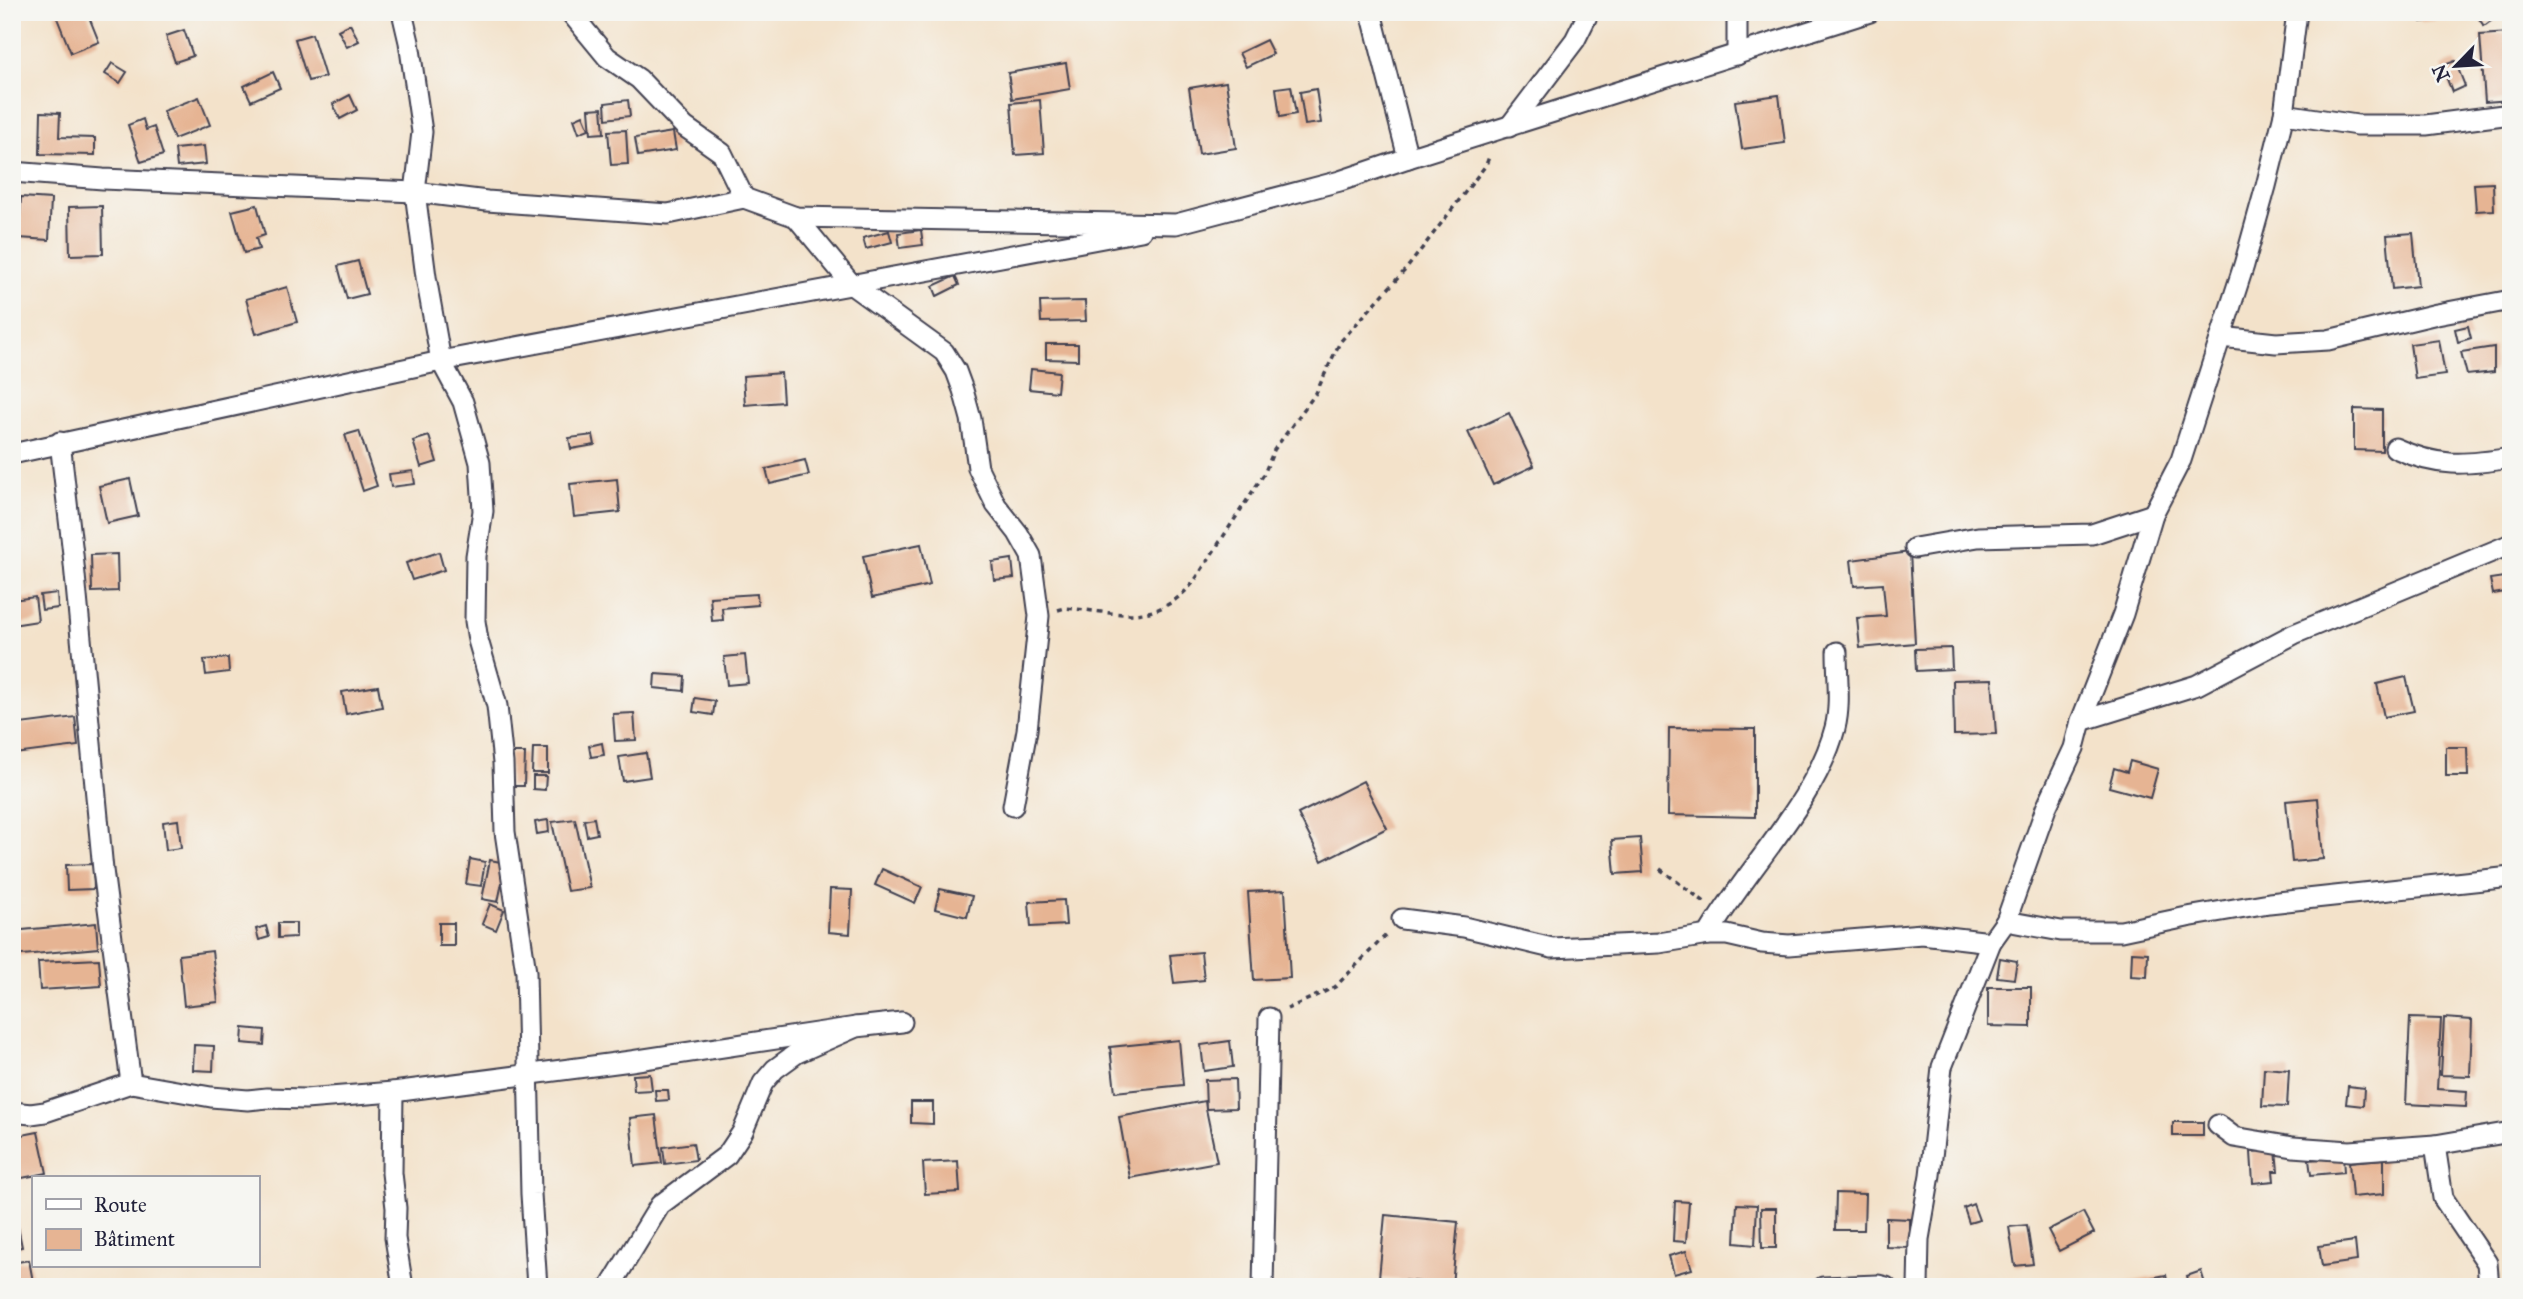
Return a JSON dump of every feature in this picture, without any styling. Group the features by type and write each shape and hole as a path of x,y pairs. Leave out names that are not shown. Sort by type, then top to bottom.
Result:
{"street":[{"path":"402,12 409,41 422,132 415,192 426,277 441,361 463,402 480,463 483,511 476,556 475,621 498,718 503,762 505,832 526,971 531,1194 537,1287"},
{"path":"570,12 607,57 639,79 685,128 722,153 744,198"},
{"path":"1371,12 1408,158"},
{"path":"1503,129 1575,40 1589,12"},
{"path":"1737,12 1737,55"},
{"path":"12,454 441,361 1176,224 1340,181 1870,12"},
{"path":"1918,1287 1919,1239 1930,1175 1942,1067 1991,942 2006,922 2046,808 2074,748 2081,722 2123,614 2152,514 2181,460 2251,238 2284,114 2297,12"},
{"path":"2284,114 2357,125 2426,125 2511,114"},
{"path":"12,172 103,179 415,192 487,201 668,214 744,198 796,217 1176,224"},
{"path":"796,217 853,286 943,352 956,370 971,419 978,468 996,505 1018,533 1031,556 1040,616 1027,730 1013,806"},
{"path":"2221,337 2276,343 2328,340 2437,314 2511,300"},
{"path":"60,442 103,870 131,1083"},
{"path":"2395,448 2417,458 2466,465 2511,458"},
{"path":"1915,548 1978,537 2092,534 2152,514"},
{"path":"2081,722 2197,685 2294,634 2511,544"},
{"path":"1708,935 1797,806 1831,742 1837,715 1837,652"},
{"path":"2006,922 2061,931 2121,931 2187,916 2269,903 2511,877"},
{"path":"1402,919 1464,927 1552,948 1647,944 1708,935 1789,944 1922,934 1991,942"},
{"path":"1263,1287 1269,1018"},
{"path":"12,1112 45,1112 131,1083 211,1097 248,1100 305,1100 393,1092 902,1022"},
{"path":"610,1287 660,1205 726,1155 743,1131 763,1083 775,1069 797,1053 856,1027"},
{"path":"393,1092 391,1173 396,1208 395,1238 403,1287"},
{"path":"2218,1125 2234,1137 2293,1147 2350,1151 2435,1144 2511,1132"},
{"path":"2435,1144 2443,1198 2487,1263 2489,1287"},
{"path":"1823,1287 1886,1287"}],"path":[{"path":"1040,616 1065,608 1146,615 1181,597 1193,583 1264,474 1274,450 1316,393 1340,342 1407,268 1486,165 1503,129"},
{"path":"1660,869 1720,914"},
{"path":"1269,1018 1335,987 1402,919"}],"building":[{"path":"87,12 99,42 71,53 55,13"},
{"path":"2419,12 2434,12 2436,20 2421,22"},
{"path":"2503,12 2484,26 2475,13"},
{"path":"350,24 359,41 347,47 338,30"},
{"path":"184,30 193,56 175,62 166,36"},
{"path":"2509,33 2511,100 2485,102 2480,35"},
{"path":"312,34 325,77 308,81 295,39"},
{"path":"1266,40 1273,54 1246,67 1239,53"},
{"path":"2455,61 2465,86 2452,92 2442,66"},
{"path":"112,63 127,72 120,83 105,74"},
{"path":"1066,63 1070,89 1012,99 1008,73"},
{"path":"273,72 280,88 251,101 244,86"},
{"path":"1226,82 1236,148 1199,154 1189,88"},
{"path":"1291,86 1296,114 1280,117 1276,88"},
{"path":"1316,89 1321,123 1305,125 1300,92"},
{"path":"350,95 357,110 340,119 333,104"},
{"path":"1779,95 1785,143 1742,149 1735,101"},
{"path":"199,97 210,125 174,139 163,111"},
{"path":"628,100 630,116 606,119 605,103"},
{"path":"1040,100 1044,153 1015,155 1011,103"},
{"path":"602,108 604,133 591,134 589,109"},
{"path":"41,112 60,113 59,137 95,138 95,155 40,154"},
{"path":"583,115 589,129 579,133 574,119"},
{"path":"143,119 146,130 154,127 163,155 141,162 128,125"},
{"path":"626,130 628,164 611,165 608,131"},
{"path":"673,132 676,150 638,156 635,138"},
{"path":"204,146 206,164 177,167 175,149"},
{"path":"2493,183 2494,210 2476,211 2474,184"},
{"path":"21,197 51,199 49,240 19,238"},
{"path":"257,205 265,235 256,238 259,249 244,253 232,211"},
{"path":"102,206 103,254 70,255 69,207"},
{"path":"921,230 923,245 900,248 898,233"},
{"path":"889,231 892,242 866,249 863,238"},
{"path":"2413,233 2418,286 2392,289 2387,235"},
{"path":"358,261 367,294 347,299 338,266"},
{"path":"955,276 959,285 937,296 933,286"},
{"path":"287,287 297,322 256,334 246,299"},
{"path":"1085,301 1086,321 1041,322 1040,302"},
{"path":"2468,326 2471,338 2458,342 2455,329"},
{"path":"2439,340 2445,375 2415,379 2410,344"},
{"path":"1046,344 1078,344 1078,360 1046,359"},
{"path":"2494,347 2494,372 2467,375 2461,352"},
{"path":"1031,369 1059,372 1057,392 1029,389"},
{"path":"781,373 783,402 745,405 743,376"},
{"path":"2354,409 2382,410 2382,451 2354,450"},
{"path":"1509,413 1534,466 1493,485 1468,432"},
{"path":"359,431 377,486 363,491 345,435"},
{"path":"593,435 595,445 571,449 569,438"},
{"path":"429,436 437,462 421,467 413,441"},
{"path":"805,460 809,475 770,484 766,469"},
{"path":"413,471 415,484 391,487 389,474"},
{"path":"130,479 138,516 107,523 99,486"},
{"path":"617,479 620,512 574,517 570,484"},
{"path":"921,544 930,585 872,598 863,556"},
{"path":"439,552 444,570 412,580 406,563"},
{"path":"1910,552 1915,643 1860,648 1857,618 1886,616 1883,584 1854,586 1851,560"},
{"path":"117,554 118,591 92,592 91,555"},
{"path":"1012,559 1014,578 994,580 992,562"},
{"path":"2511,576 2511,591 2493,594 2490,579"},
{"path":"57,593 58,608 42,610 40,595"},
{"path":"757,594 758,605 722,608 723,620 712,621 710,597"},
{"path":"35,597 38,621 12,625 12,600"},
{"path":"1951,648 1952,669 1916,671 1915,649"},
{"path":"745,655 748,683 727,685 724,657"},
{"path":"228,658 229,672 206,675 204,660"},
{"path":"655,674 685,676 684,691 654,688"},
{"path":"2406,677 2414,711 2384,717 2377,684"},
{"path":"1992,679 1996,734 1954,735 1953,680"},
{"path":"378,686 382,707 346,714 342,692"},
{"path":"695,698 715,701 713,715 693,712"},
{"path":"634,713 636,740 615,741 613,714"},
{"path":"75,717 78,746 15,754 12,725"},
{"path":"1669,728 1755,729 1755,817 1668,815"},
{"path":"602,743 604,755 591,757 589,746"},
{"path":"2446,747 2467,747 2468,776 2446,776"},
{"path":"533,748 548,748 548,773 532,773"},
{"path":"510,753 525,753 524,786 509,786"},
{"path":"646,753 650,777 623,781 619,757"},
{"path":"2130,761 2158,769 2150,798 2109,787 2114,768 2127,772"},
{"path":"533,776 546,776 545,790 533,789"},
{"path":"1363,781 1387,828 1322,861 1298,814"},
{"path":"2318,798 2323,859 2292,862 2286,801"},
{"path":"594,818 597,834 587,836 584,820"},
{"path":"575,819 590,888 567,891 552,822"},
{"path":"178,820 181,848 166,850 163,822"},
{"path":"548,820 549,832 537,834 535,822"},
{"path":"1640,838 1643,872 1615,874 1612,840"},
{"path":"470,859 485,862 481,886 466,884"},
{"path":"490,860 506,863 498,902 482,899"},
{"path":"93,864 94,889 67,890 66,865"},
{"path":"882,869 922,887 915,903 875,885"},
{"path":"830,889 852,890 850,934 828,932"},
{"path":"940,889 972,896 967,917 935,909"},
{"path":"1285,890 1290,978 1254,980 1248,892"},
{"path":"1064,900 1066,925 1031,927 1029,902"},
{"path":"490,904 504,910 496,930 482,924"},
{"path":"96,923 98,948 12,956 12,931"},
{"path":"278,923 296,923 296,937 278,938"},
{"path":"439,923 454,923 454,946 439,946"},
{"path":"266,926 269,937 259,940 256,929"},
{"path":"212,951 218,1002 184,1006 179,955"},
{"path":"1201,952 1204,980 1174,983 1170,955"},
{"path":"2132,952 2148,953 2147,977 2131,976"},
{"path":"2000,958 2017,961 2014,979 1997,977"},
{"path":"99,959 101,986 40,990 38,962"},
{"path":"1988,987 2031,987 2031,1027 1988,1026"},
{"path":"2410,1018 2441,1019 2437,1089 2467,1091 2466,1107 2406,1104"},
{"path":"2444,1018 2472,1020 2470,1076 2441,1075"},
{"path":"243,1028 265,1030 264,1045 242,1043"},
{"path":"1179,1040 1183,1085 1115,1092 1110,1047"},
{"path":"1230,1041 1233,1067 1204,1071 1201,1045"},
{"path":"194,1045 214,1046 213,1071 193,1070"},
{"path":"2264,1068 2289,1070 2287,1107 2262,1106"},
{"path":"650,1074 652,1090 634,1091 633,1075"},
{"path":"1235,1079 1236,1108 1206,1109 1205,1080"},
{"path":"2348,1086 2364,1088 2363,1106 2346,1104"},
{"path":"655,1090 668,1090 669,1100 656,1101"},
{"path":"1205,1101 1217,1162 1130,1178 1119,1117"},
{"path":"911,1102 933,1102 933,1124 911,1123"},
{"path":"656,1115 662,1163 635,1166 630,1118"},
{"path":"2173,1122 2203,1122 2203,1136 2173,1136"},
{"path":"38,1132 47,1173 12,1180 12,1137"},
{"path":"693,1143 696,1160 665,1164 663,1147"},
{"path":"2276,1150 2278,1171 2273,1171 2274,1181 2253,1183 2251,1152"},
{"path":"2343,1157 2344,1172 2311,1175 2309,1160"},
{"path":"2384,1159 2384,1194 2352,1197 2349,1162"},
{"path":"958,1161 960,1192 925,1194 923,1163"},
{"path":"1836,1193 1865,1194 1864,1230 1835,1230"},
{"path":"1675,1201 1689,1202 1686,1242 1673,1241"},
{"path":"1737,1204 1757,1205 1755,1245 1735,1243"},
{"path":"1973,1204 1979,1220 1969,1223 1964,1208"},
{"path":"1761,1208 1776,1208 1776,1248 1762,1248"},
{"path":"2083,1212 2094,1233 2059,1251 2048,1230"},
{"path":"1385,1215 1458,1222 1452,1285 1379,1278"},
{"path":"1886,1218 1910,1219 1910,1248 1886,1247"},
{"path":"17,1222 22,1247 12,1249 12,1223"},
{"path":"2027,1225 2033,1264 2015,1266 2009,1227"},
{"path":"2355,1241 2357,1261 2322,1266 2319,1246"},
{"path":"1686,1251 1692,1269 1674,1274 1669,1256"},
{"path":"29,1260 34,1287 12,1287 12,1263"},
{"path":"2201,1271 2206,1287 2190,1287 2187,1276"},
{"path":"2166,1275 2168,1287 2119,1287 2119,1284"}]}
